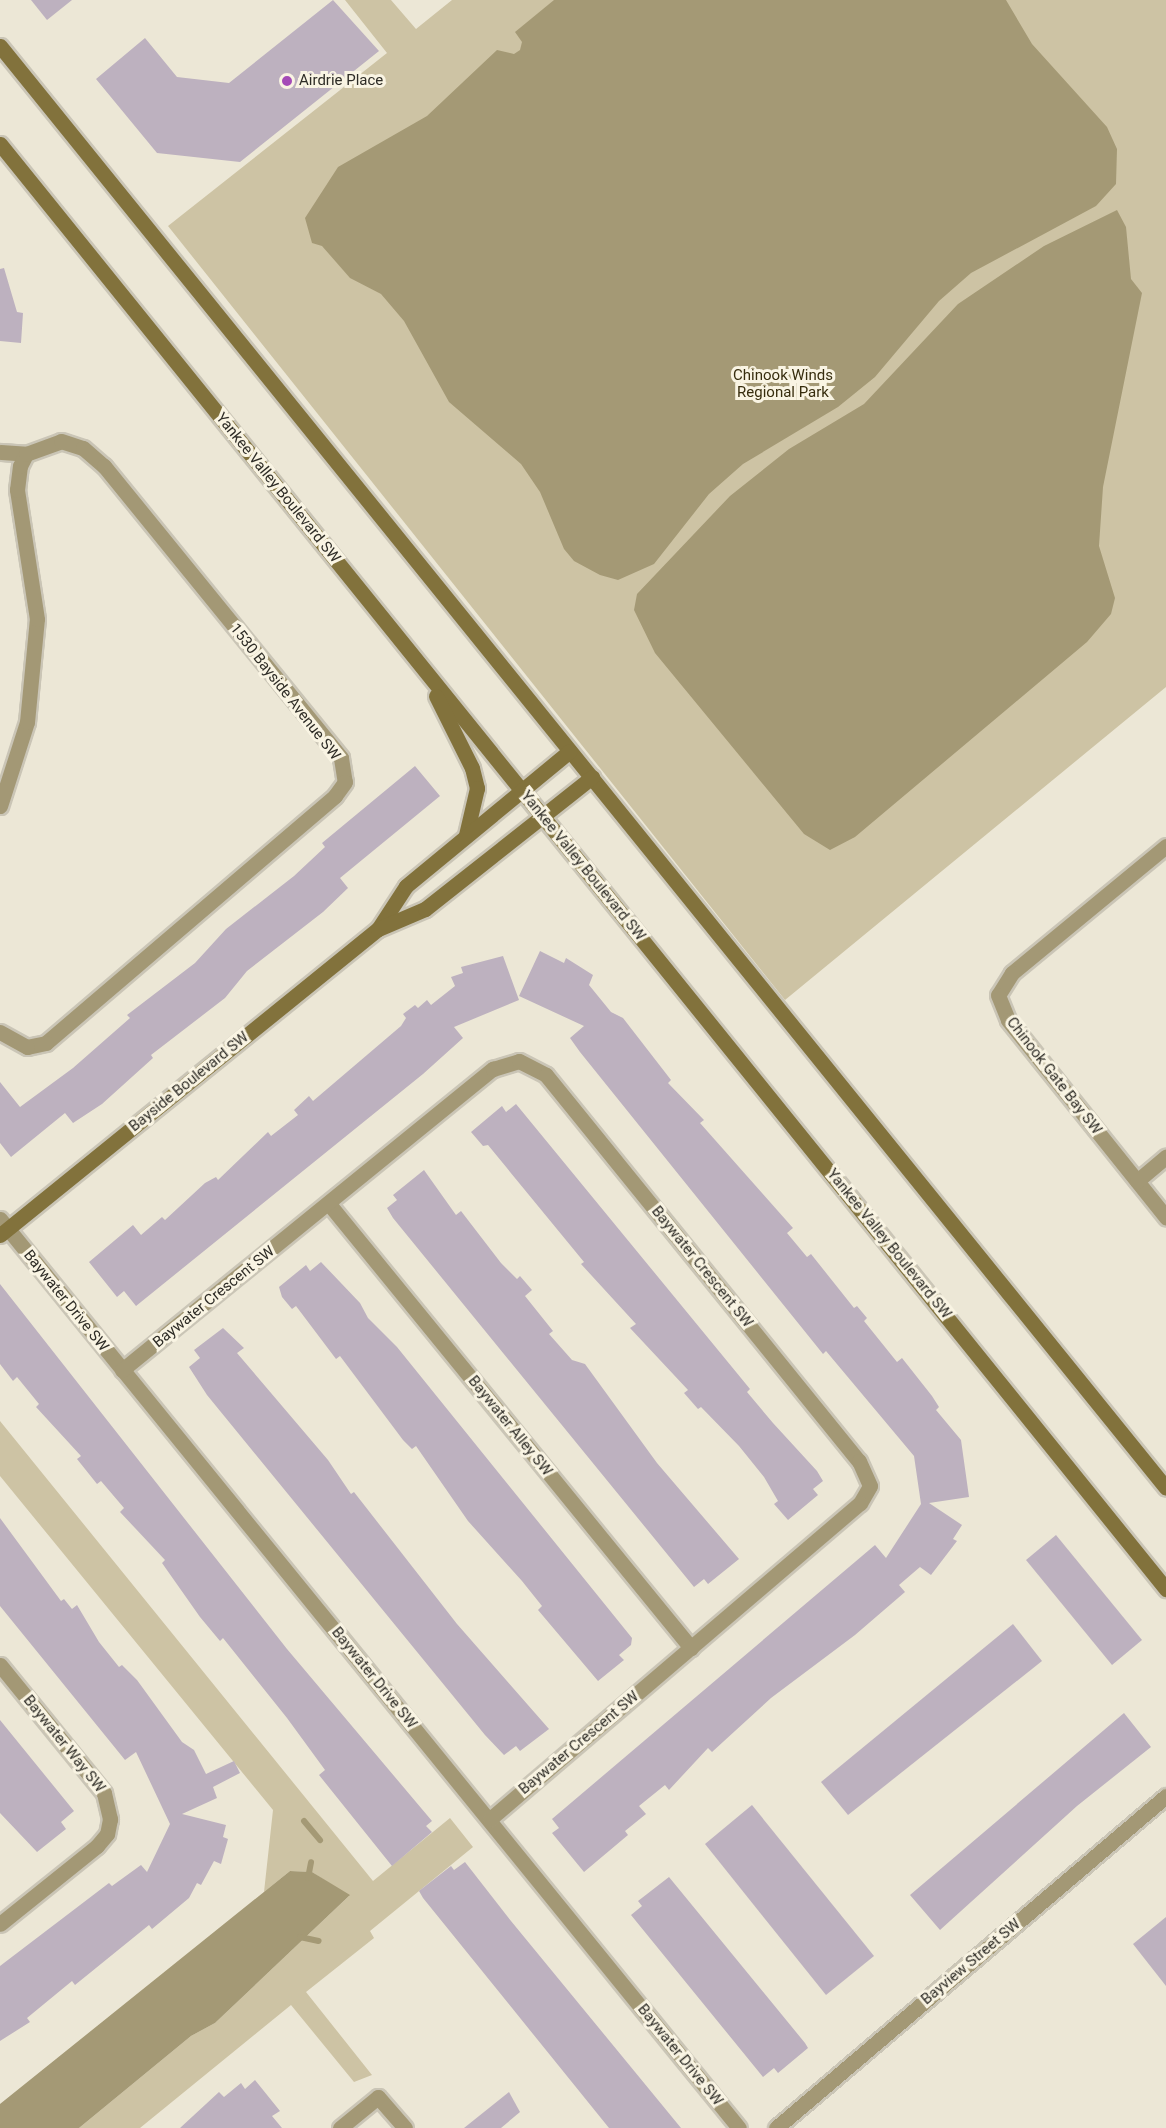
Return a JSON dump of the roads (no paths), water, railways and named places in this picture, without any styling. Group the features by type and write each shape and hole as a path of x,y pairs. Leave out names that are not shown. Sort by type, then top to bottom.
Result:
{"main road":[{"path":"0,46 1166,1488"},
{"name":"Yankee Valley Boulevard SW","path":"0,144 1166,1589"},
{"path":"412,655 472,768 476,799 466,835"},
{"name":"Bayside Boulevard SW","path":"378,929 406,886 570,751"},
{"name":"Bayside Boulevard SW","path":"2,1228 378,929 425,909 592,777"}],"street":[{"name":"1530 Bayside Avenue SW","path":"0,452 26,454 61,441 83,448 104,466 341,758 345,782 335,796 46,1043 27,1047 0,1032"},
{"path":"0,806 22,741 33,682 37,619 17,490 26,454"},
{"name":"Chinook Gate Bay SW","path":"1166,846 1012,973 998,995 1008,1020 1166,1217"},
{"name":"Baywater Crescent SW","path":"122,1370 493,1069 519,1061 535,1066 554,1084 867,1473 870,1486 860,1503 490,1819"},
{"path":"1137,1181 1166,1157"},
{"name":"Baywater Alley SW","path":"329,1204 691,1648"},
{"name":"Baywater Drive SW","path":"2,1228 122,1370 490,1819 739,2128"},
{"name":"Baywater Way SW","path":"0,1665 104,1793 110,1819 97,1846 0,1924"},
{"name":"Bayview Street SW","path":"776,2128 1166,1796"},
{"path":"340,2128 378,2097 405,2128"}],"waterway":[{"path":"304,1821 320,1840"},
{"path":"308,1878 311,1862"},
{"path":"300,1937 319,1941"}],"place":[{"name":"Airdrie Place","path":"287,81"}],"park label":[{"name":"Chinook Winds Regional Park","path":"783,384"}]}
